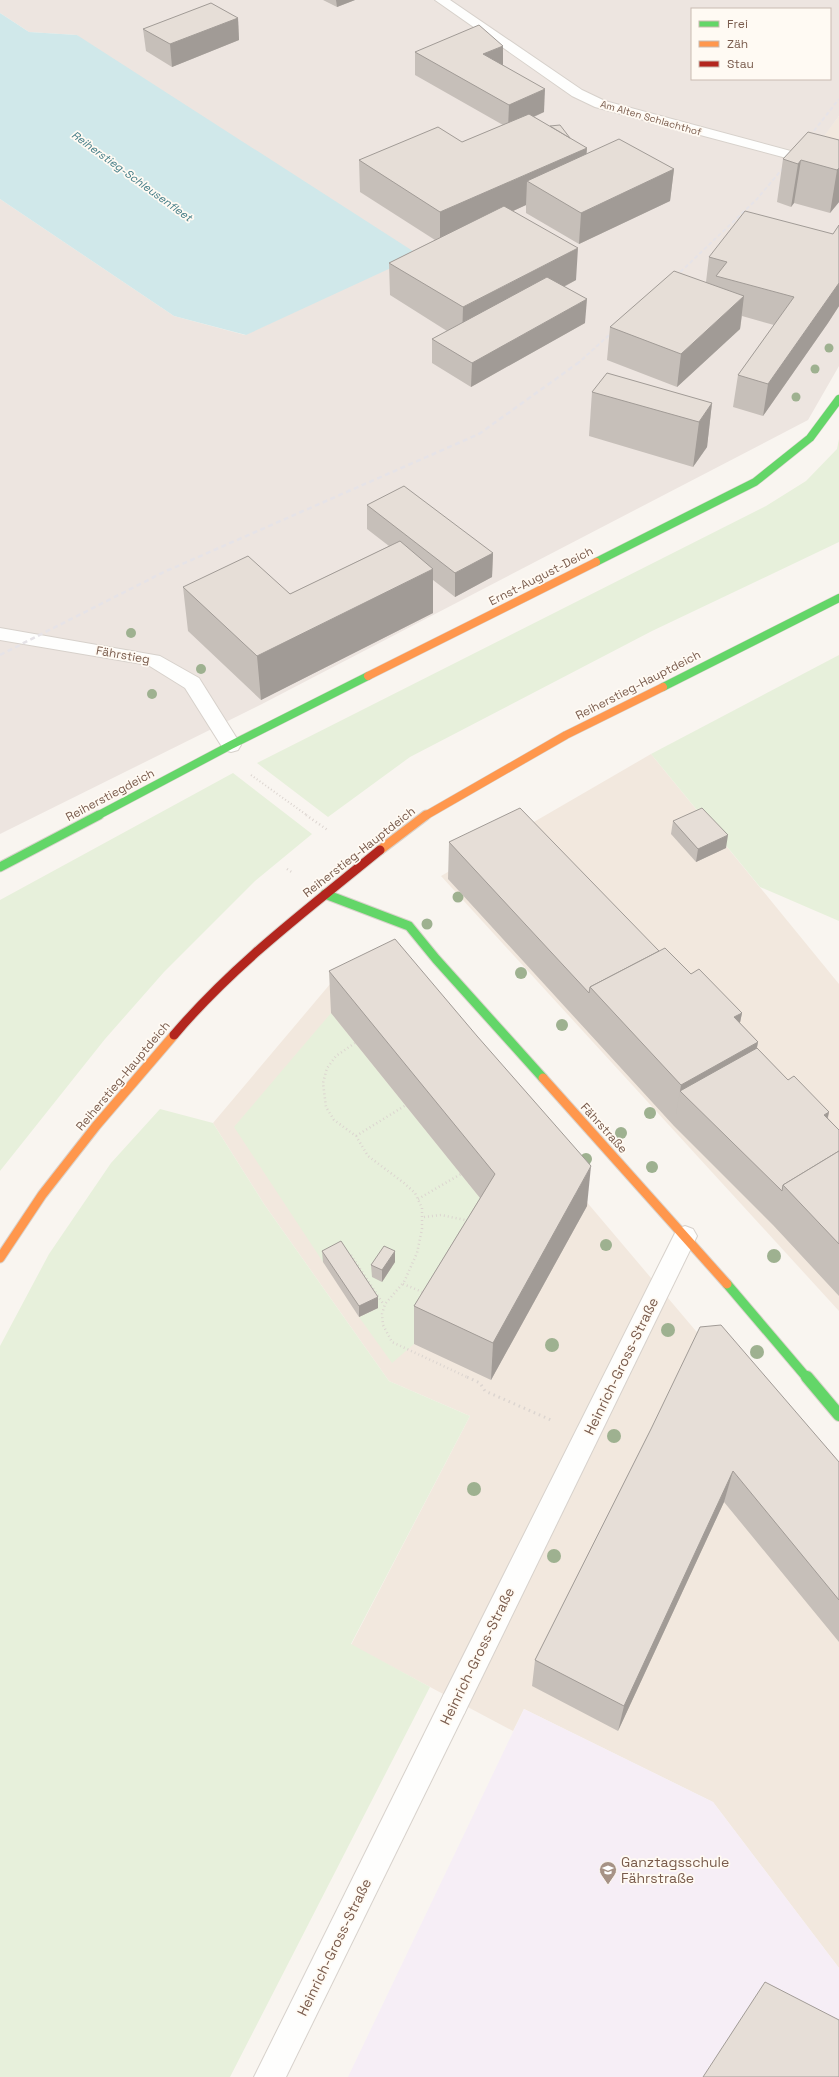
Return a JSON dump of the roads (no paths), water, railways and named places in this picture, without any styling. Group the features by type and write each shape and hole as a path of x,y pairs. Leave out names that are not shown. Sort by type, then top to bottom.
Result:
{"street":[{"name":"Am Alten Schlachthof","path":"441,0 577,93 600,104 839,168"},
{"name":"Ernst-August-Deich","path":"231,745 754,482 810,438 839,399"},
{"name":"Reiherstieg-Hauptdeich","path":"0,1258 42,1195 96,1126 200,1004 248,958 358,866 430,812 566,735 839,598"},
{"name":"Fährstieg","path":"0,634 154,660 192,683 231,745"},
{"name":"Reiherstiegdeich","path":"0,866 231,745"},
{"name":"Fährstraße","path":"325,894 409,926 436,959 685,1236 839,1414"},
{"name":"Heinrich-Gross-Straße","path":"270,2077 685,1236"}],"water":[{"name":"Reiherstieg-Schleusenfleet","path":"0,13 29,32 77,35 419,255 246,335 174,316 0,199"}],"railway":[{"path":"806,141 839,99"},
{"path":"671,281 757,199 789,161"},
{"path":"577,364 617,328"},
{"path":"0,655 164,572 479,434 578,363"}],"place":[{"name":"Ganztagsschule Fährstraße","path":"608,1885"}]}
